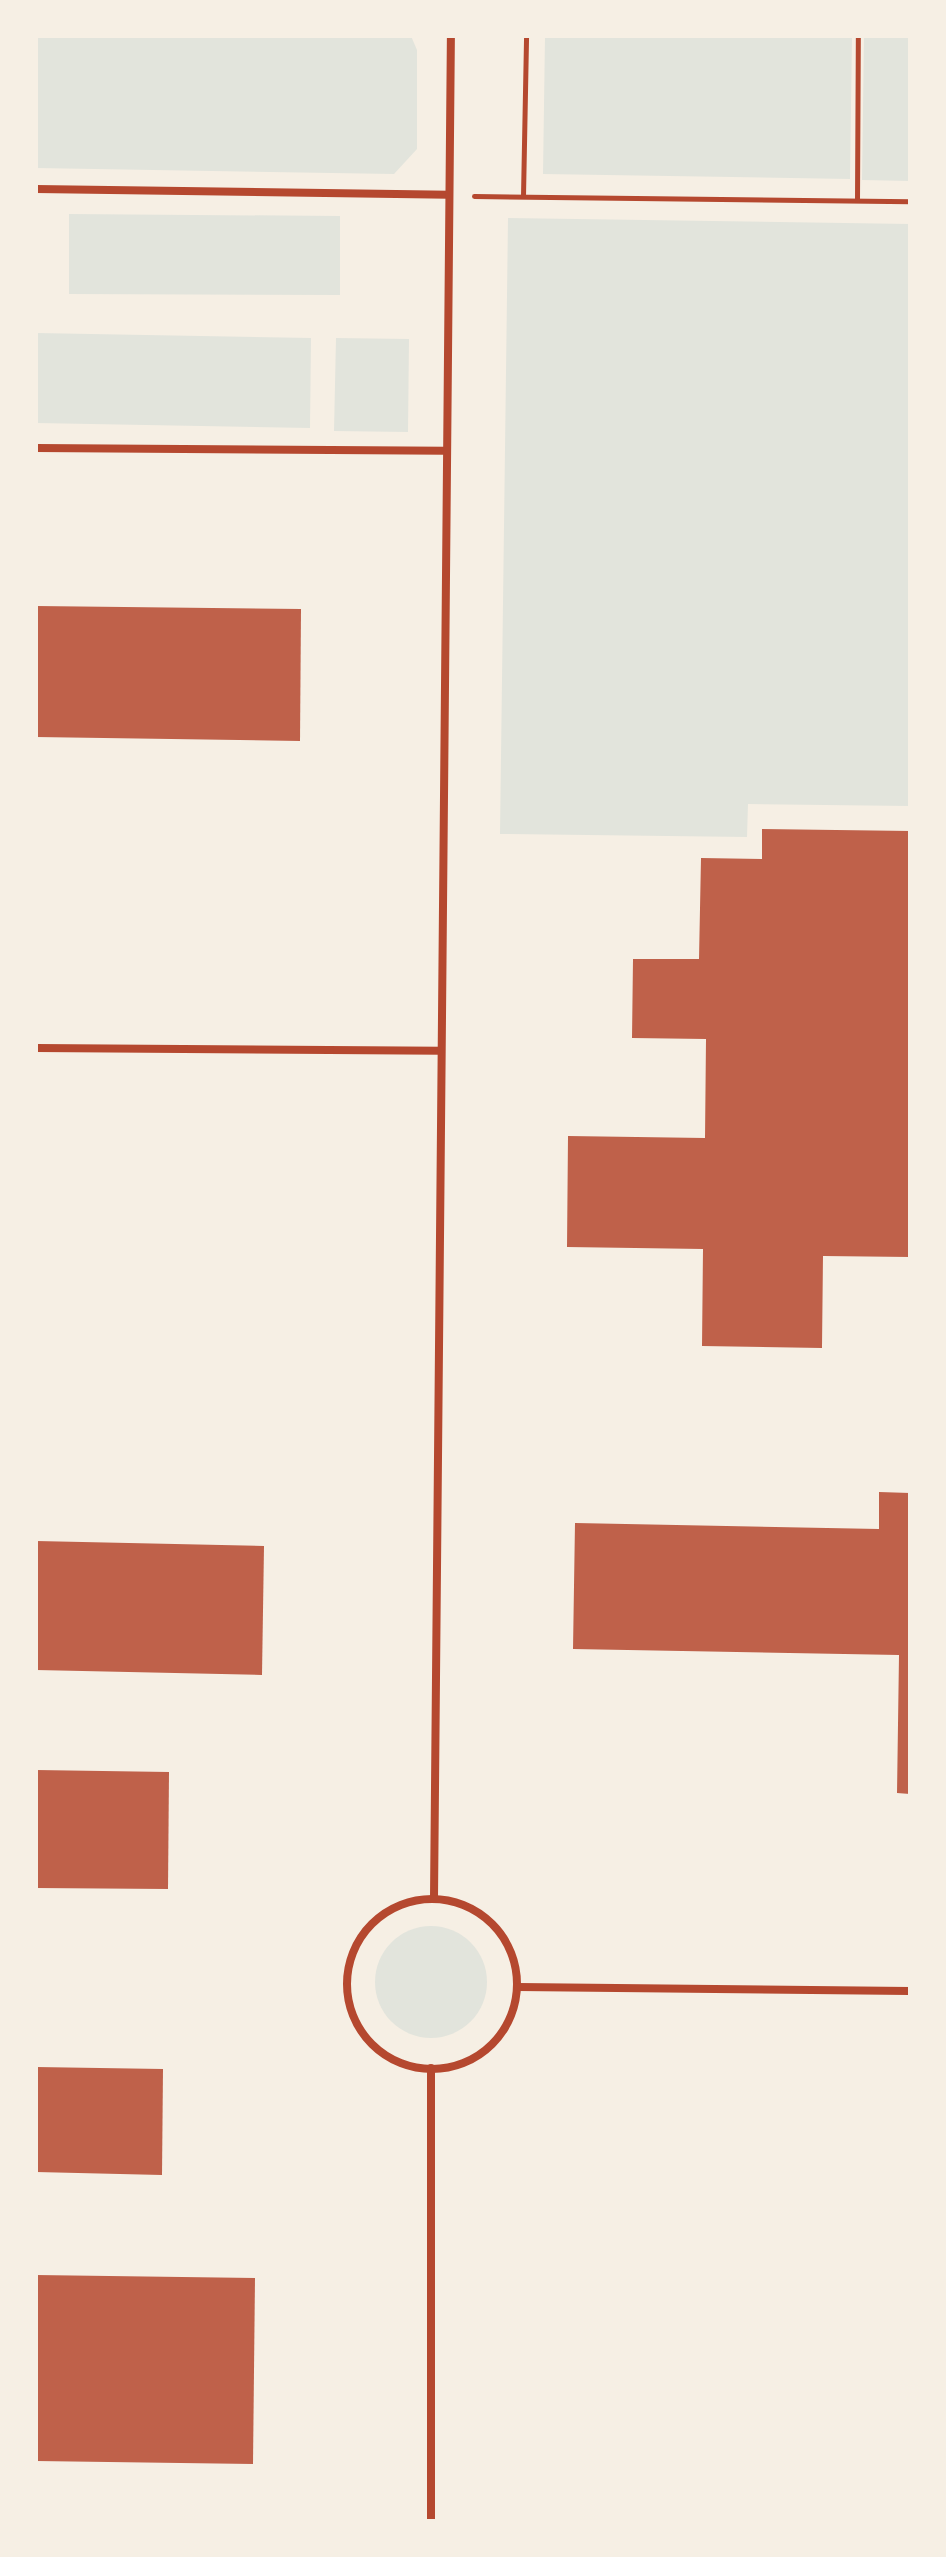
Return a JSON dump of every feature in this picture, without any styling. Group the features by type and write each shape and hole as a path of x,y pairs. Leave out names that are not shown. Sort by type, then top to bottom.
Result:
{"street":[{"path":"434,1898 451,36"},
{"path":"36,189 449,195"},
{"path":"36,448 445,451"},
{"path":"36,1048 441,1051"},
{"path":"434,1898 484,1917 503,1936 514,1960 518,1987 512,2016 496,2041 473,2059 431,2068 388,2057 366,2037 352,2011 347,1982 364,1932 384,1914 434,1898"},
{"path":"518,1987 910,1991"},
{"path":"431,2068 431,2521"}],"path":[{"path":"523,196 526,36"},
{"path":"857,200 858,36"},
{"path":"449,195 910,201"}],"shaded area":[{"path":"36,36 411,36 417,50 417,149 394,174 36,168"},
{"path":"545,36 852,36 850,179 543,174"},
{"path":"864,36 910,36 910,181 862,180"},
{"path":"69,214 340,216 340,295 69,294"},
{"path":"508,218 910,224 910,806 748,804 747,837 500,834"},
{"path":"36,333 311,338 310,428 36,423"},
{"path":"336,338 409,339 408,432 334,431"},
{"path":"431,1926 452,1930 471,1942 483,1961 487,1982 483,2003 471,2022 452,2034 431,2038 410,2034 391,2022 379,2003 375,1982 379,1961 391,1942 410,1930"}],"building":[{"path":"36,606 301,609 300,741 36,737"},
{"path":"762,829 910,831 910,1257 823,1256 822,1348 702,1346 703,1249 567,1247 568,1136 705,1138 706,1039 632,1038 633,959 699,959 701,858 762,859"},
{"path":"879,1492 910,1493 910,1794 897,1793 899,1655 573,1649 575,1523 879,1529"},
{"path":"36,1541 264,1546 262,1675 36,1670"},
{"path":"36,1770 169,1772 168,1889 36,1888"},
{"path":"36,2067 163,2069 162,2175 36,2172"},
{"path":"36,2275 255,2278 253,2464 36,2461"}]}
